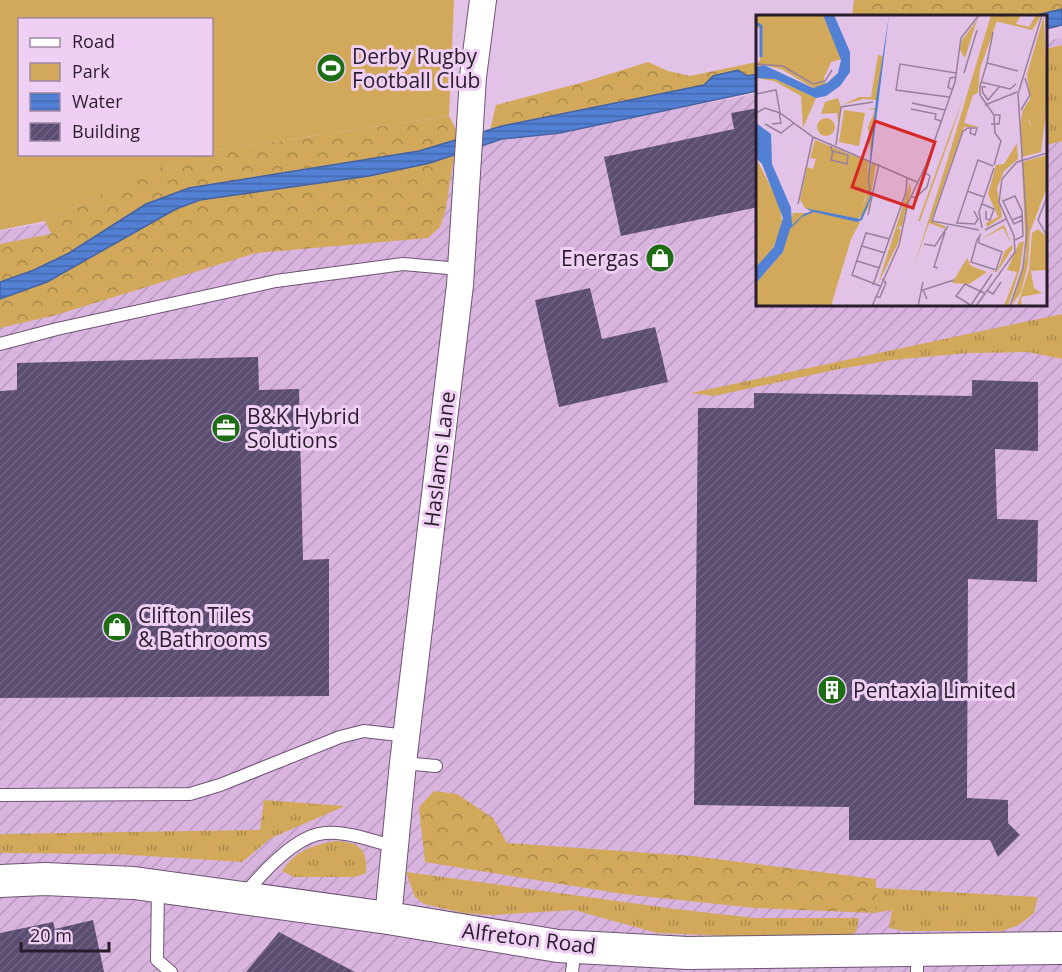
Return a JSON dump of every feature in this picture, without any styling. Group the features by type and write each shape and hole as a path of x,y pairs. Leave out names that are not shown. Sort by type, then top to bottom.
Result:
{"street":[{"name":"Haslams Lane","path":"388,918 402,763 460,285 473,77 483,0"},
{"name":"Alfreton Road","path":"0,881 45,879 158,886 388,918 558,946 574,959 687,953 917,962 1062,948"}],"lane":[{"path":"0,344 57,329 276,281 403,264 460,269"},
{"path":"0,795 190,794 220,785 340,737 364,731 407,736"},
{"path":"402,763 436,766"},
{"path":"241,898 265,869 298,843 324,832 358,837 395,847"},
{"path":"158,886 158,960 171,972"}],"shaded area":[{"path":"1062,38 1062,972 0,972 0,231 756,94 756,306 1047,306 1047,41"}],"green space":[{"name":"Derby Rugby Football Club","path":"0,0 454,0 449,116 213,151 213,18 18,18 18,156 185,156 45,221 0,230"},
{"path":"854,0 1062,0 1062,9 1036,15 852,15"},
{"path":"1062,45 1062,141 1047,145 1047,49"},
{"path":"648,62 668,71 690,76 756,62 756,74 747,77 713,75 705,85 490,130 496,105 584,82"},
{"path":"449,116 461,139 419,151 146,204 69,253 34,270 0,282 0,244 51,234 45,221 184,156 213,156 213,151"},
{"path":"454,156 446,208 440,227 428,238 256,253 56,315 0,328 0,299 47,282 176,209 200,200 369,176"},
{"path":"1062,314 1062,359 1028,352 968,353 892,360 714,396 691,393"},
{"path":"434,791 457,794 493,818 507,843 692,856 876,879 877,900 874,913 755,908 623,894 425,862 419,807"},
{"path":"264,800 345,806 271,838 242,862 115,854 0,853 0,834 260,830"},
{"path":"335,841 350,843 360,848 365,858 366,873 355,877 294,877 282,871 293,858 305,850"},
{"path":"406,872 755,918 859,918 856,932 843,938 830,940 657,933 574,910 492,915 464,913 424,904 415,897"},
{"path":"876,888 1038,897 1034,913 1019,925 1002,931 904,931 889,928 892,910 874,913 877,900"}],"water":[{"path":"1062,9 1062,25 1047,29 1047,15 1036,15"},
{"path":"738,70 747,76 756,74 756,91 560,133 502,139 430,163 369,176 200,200 176,209 47,282 0,299 0,282 34,270 69,253 146,204 189,188 419,151 502,126 704,85 713,76"}],"building":[{"path":"756,108 756,207 621,236 604,157 734,129 731,113"},
{"path":"590,288 602,339 655,327 668,382 559,407 535,300"},
{"path":"258,357 259,390 299,389 303,560 329,559 329,696 0,698 0,391 17,390 17,363"},
{"name":"Pentaxia Limited","path":"972,380 1038,382 1038,451 995,449 997,519 1038,520 1037,582 968,579 967,798 1008,800 1008,823 1020,835 998,857 990,840 849,840 849,807 694,805 698,408 754,408 754,393 972,396"},
{"path":"93,920 104,972 0,972 0,933 53,922 55,929"},
{"path":"279,932 355,972 246,972"}],"place":[{"name":"Derby Rugby Football Club","path":"331,68"},
{"name":"Energas","path":"660,258"},
{"name":"B&K Hybrid Solutions","path":"226,428"},
{"name":"Clifton Tiles & Bathrooms","path":"117,627"},
{"name":"Pentaxia Limited","path":"832,690"}]}
